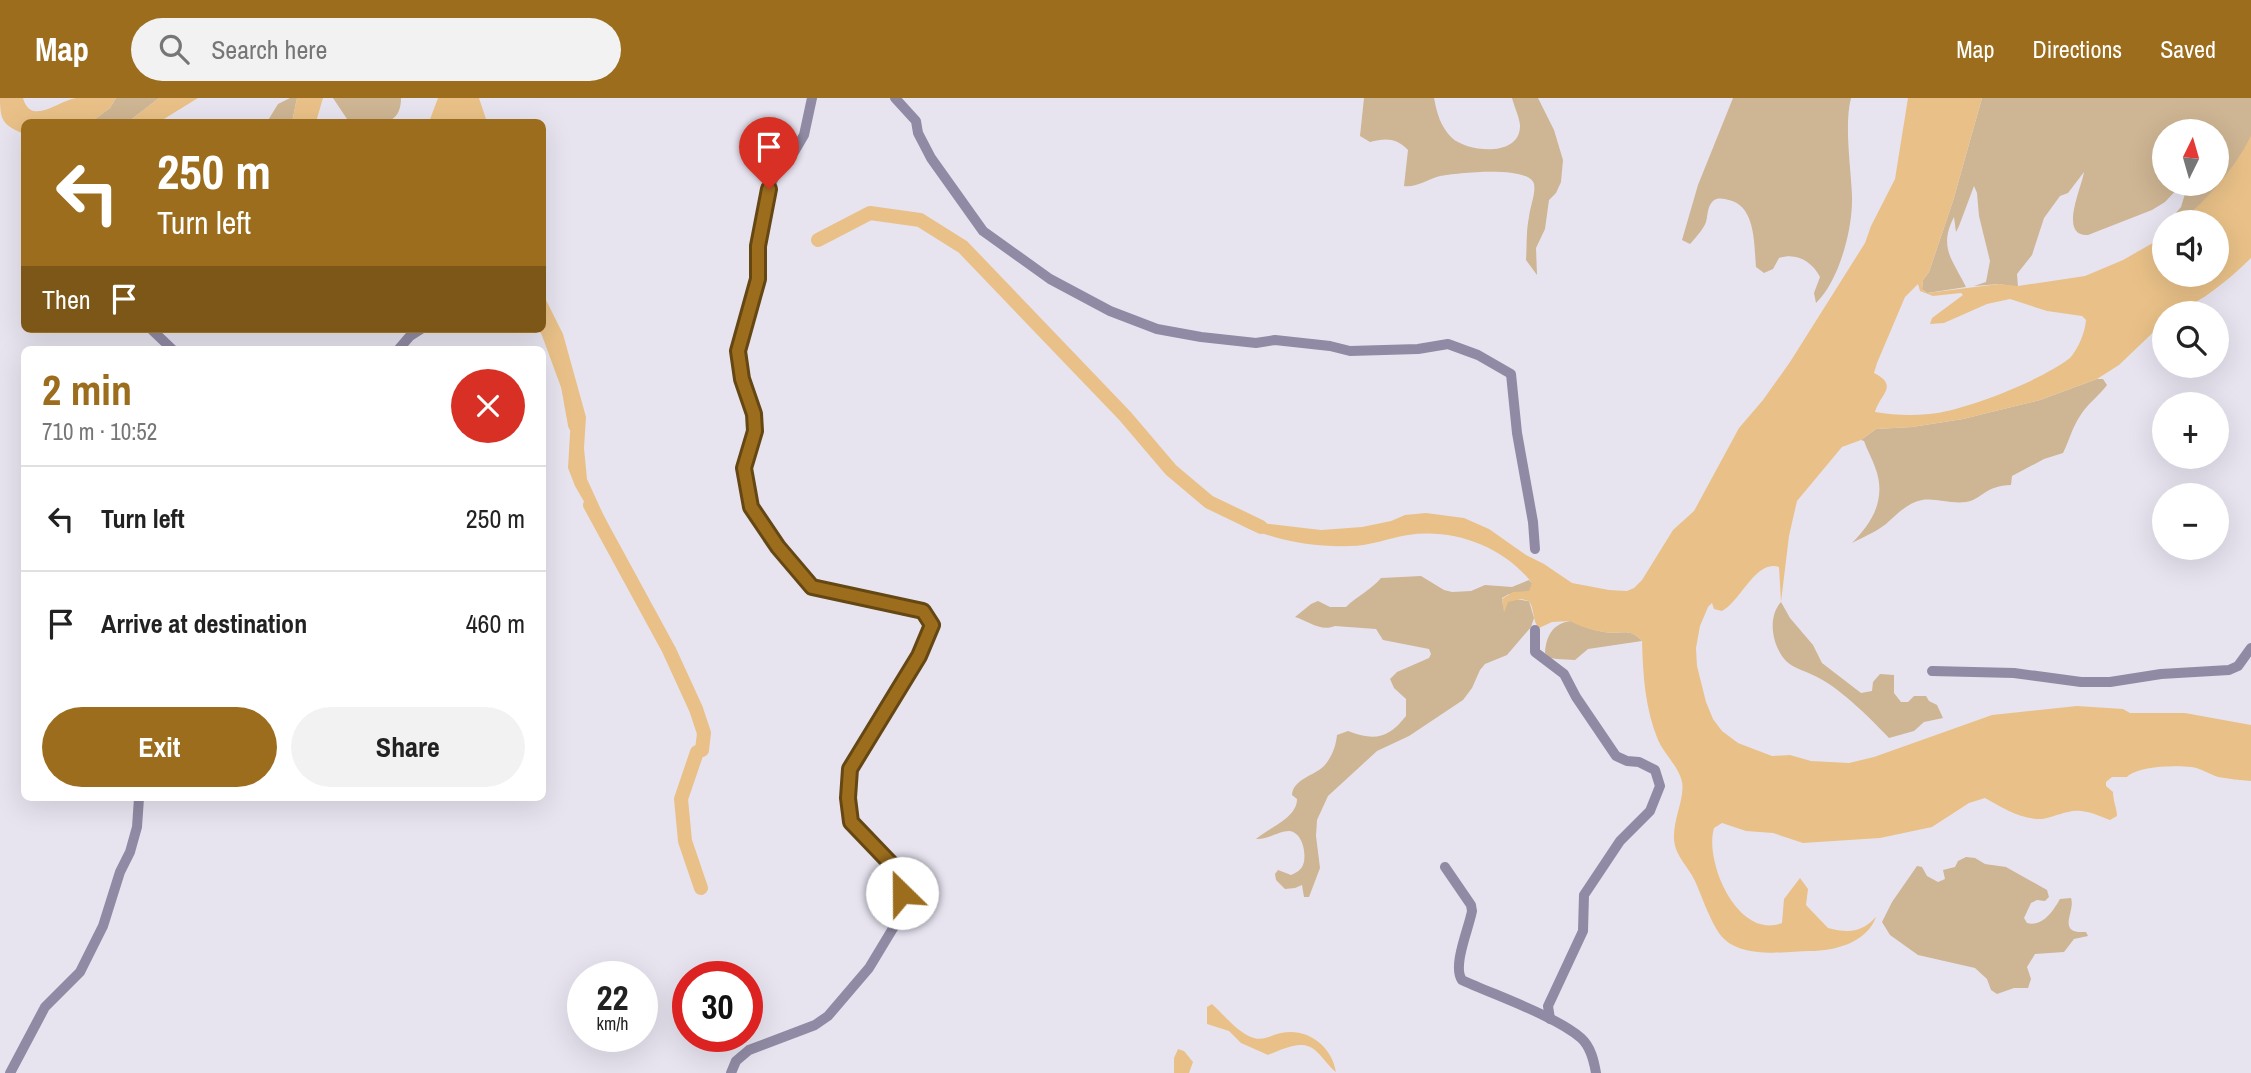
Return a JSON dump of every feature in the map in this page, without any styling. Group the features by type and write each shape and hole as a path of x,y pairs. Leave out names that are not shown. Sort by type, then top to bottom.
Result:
{"street":[{"path":"731,1073 736,1061 749,1050 815,1025 828,1016 869,968 898,920 902,901 900,876 851,822 848,798 850,769 919,656 932,625 923,611 812,587 778,547 751,507 744,468 755,431 754,414 742,379 738,351 758,279 758,246 769,189 780,163 794,152 804,135 812,98"},
{"path":"895,98 916,121 918,133 931,158 983,231 1050,279 1110,311 1157,329 1256,343 1275,340 1350,351 1418,349 1448,344 1478,355 1511,374 1535,549"},
{"path":"155,333 169,346"},
{"path":"401,346 415,333"},
{"path":"1535,630 1535,652 1564,674 1576,697 1616,756 1639,762 1654,771 1660,786 1650,811 1620,841 1584,895 1583,931 1548,1006 1550,1019"},
{"path":"1932,671 2014,673 2081,682 2110,682 2161,674 2229,670 2238,666 2251,648"},
{"path":"10,1073 45,1007 80,972 103,926 120,872 130,852 137,827 139,801"},
{"path":"1445,867 1471,905 1472,911 1458,965 1458,975 1462,980 1550,1019 1583,1039 1593,1055 1596,1073"}],"shaded area":[{"path":"0,98 23,98 32,111 39,111 76,98 116,98 110,108 95,119 21,119 21,133 7,125 1,112"},
{"path":"116,98 159,98 132,119 95,119 110,108"},
{"path":"159,98 198,98 164,119 132,119"},
{"path":"290,98 297,98 293,119 269,119 278,104"},
{"path":"297,98 323,98 317,119 293,119"},
{"path":"333,98 401,98 400,109 392,119 347,119"},
{"path":"438,98 479,98 486,119 430,119"},
{"path":"1364,98 1434,98 1442,124 1452,138 1470,147 1493,149 1512,143 1518,135 1520,125 1512,98 1538,98 1554,130 1563,160 1561,182 1549,200 1545,229 1536,248 1537,275 1526,260 1527,228 1534,196 1534,184 1529,178 1507,172 1476,172 1440,176 1418,185 1404,186 1408,150 1395,141 1370,142 1360,136"},
{"path":"1733,98 1851,98 1848,121 1852,196 1850,224 1838,268 1816,303 1814,293 1820,277 1813,266 1803,259 1791,256 1779,258 1773,269 1764,273 1756,267 1752,228 1749,218 1738,204 1723,199 1713,201 1699,234 1690,244 1682,240 1698,185"},
{"path":"1908,98 1982,98 1953,201 1922,289 1927,293 1999,284 2018,286 2085,276 2123,260 2152,243 2152,287 2217,287 2197,301 2152,301 2152,333 2119,365 2097,379 2040,400 1963,419 1912,427 1876,429 1861,440 1842,447 1797,501 1789,536 1781,602 1779,567 1771,566 1756,575 1722,611 1714,609 1712,603 1708,607 1700,626 1696,648 1697,666 1713,719 1722,731 1738,743 1772,756 1790,755 1811,761 1849,763 1874,757 1992,715 2077,706 2123,709 2130,713 2185,713 2251,725 2251,781 2218,777 2184,766 2148,768 2127,777 2112,777 2106,782 2106,786 2113,792 2117,816 2110,820 2079,811 2044,819 2029,818 1985,798 1969,803 1932,827 1880,838 1803,843 1773,833 1746,831 1722,823 1714,828 1714,860 1728,895 1751,920 1766,925 1782,923 1784,899 1800,878 1808,889 1806,905 1828,928 1842,931 1859,929 1876,917 1866,933 1840,947 1820,951 1746,950 1725,940 1717,930 1695,881 1677,851 1674,831 1682,782 1661,745 1650,716 1642,641 1638,637 1629,633 1596,631 1571,621 1552,622 1539,628 1529,601 1521,599 1508,602 1504,613 1502,599 1513,592 1529,591 1532,583 1507,559 1476,542 1442,534 1425,534 1357,546 1320,545 1291,541 1259,532 1243,526 1229,515 1261,523 1321,530 1362,527 1405,515 1426,513 1464,518 1489,529 1572,583 1609,590 1627,591 1634,588 1642,580 1673,530 1694,511 1739,428 1790,362 1865,243 1895,179","holes":["1918,284 1920,291 1933,296 1963,295 1932,318 1930,324 1944,323 1987,304 2010,299 2047,311 2082,316 2086,320 2081,340 2070,358 2041,376 2002,393 1944,412 1902,415 1875,412 1887,387 1886,382 1874,373 1905,297"]},
{"path":"1982,98 2251,98 2251,137 2230,174 2230,119 2152,119 2152,196 2171,196 2152,210 2088,235 2079,233 2074,228 2073,220 2084,172 2068,193 2060,196 2044,218 2032,255 2017,274 2018,287 1999,284 1974,286 1986,282 1990,261 1974,186 1956,232 1954,217 1947,237 1949,254 1966,287 1927,293 1922,289 1953,201"},
{"path":"2251,136 2251,258 2229,278 2229,210 2194,210 2208,196 2230,196 2230,170"},
{"path":"2184,196 2209,196 2194,210 2178,210"},
{"path":"546,300 563,334 586,417 584,448 587,479 608,525 593,517 568,468 572,400 570,385 541,333 546,333"},
{"path":"2103,379 2107,385 2080,416 2063,453 2044,459 2012,476 2011,485 1996,487 1971,501 1922,500 1911,504 1882,527 1852,543 1872,518 1879,499 1875,467 1864,441 1861,440 1876,429 1912,427 1963,419 2040,400"},
{"path":"1421,576 1452,592 1471,591 1485,585 1512,587 1529,580 1533,584 1529,594 1509,594 1502,598 1503,605 1512,600 1529,601 1534,618 1531,627 1507,655 1485,664 1463,700 1409,736 1377,751 1328,796 1317,820 1320,868 1309,897 1304,897 1302,885 1285,889 1276,880 1275,874 1278,870 1291,875 1302,867 1304,850 1298,835 1289,831 1256,839 1293,812 1297,799 1292,795 1293,790 1300,781 1327,763 1337,735 1348,731 1366,736 1380,736 1399,724 1406,716 1406,699 1394,688 1390,679 1397,672 1429,658 1431,654 1429,649 1383,640 1376,629 1335,626 1325,628 1295,617 1318,601 1330,607 1346,607 1381,578"},
{"path":"1781,602 1790,618 1813,645 1822,663 1861,693 1872,691 1873,682 1880,674 1894,675 1894,693 1901,702 1908,702 1914,696 1926,696 1937,705 1943,718 1924,722 1914,731 1889,738 1837,690 1793,666 1781,655 1773,632 1773,623"},
{"path":"1571,621 1600,631 1633,634 1642,641 1588,649 1575,660 1550,658 1545,653 1549,636 1559,624"},
{"path":"1966,857 1975,858 1985,864 2006,867 2047,890 2049,897 2045,901 2037,900 2031,903 2024,918 2027,923 2038,923 2051,913 2060,899 2071,898 2069,926 2077,932 2086,932 2088,936 2074,939 2064,952 2035,954 2027,967 2031,979 2028,988 2014,988 1997,994 1975,968 1918,955 1890,935 1882,922 1892,902 1917,866 1922,867 1927,876 1938,882 1945,879 1943,870 1955,867 1958,861"},
{"path":"1212,1004 1248,1036 1258,1039 1291,1032 1317,1040 1329,1054 1336,1072 1316,1051 1305,1045 1293,1046 1268,1055 1241,1043 1229,1031 1207,1024 1207,1007"},
{"path":"1178,1049 1184,1051 1193,1062 1189,1073 1174,1073 1174,1058"}],"waterway":[{"path":"818,240 870,213 920,220 963,247 1125,416 1171,470 1209,502 1261,527"},
{"path":"546,326 568,386 575,425"},
{"path":"590,505 669,650 704,733 702,750 697,752 681,799 685,841 701,888"}],"route":[{"path":"769,189 758,246 758,279 738,351 742,379 754,414 755,431 744,468 751,507 778,547 812,587 923,611 932,625 919,656 850,769 848,798 851,822 896,869 902,883 902,893"}]}
